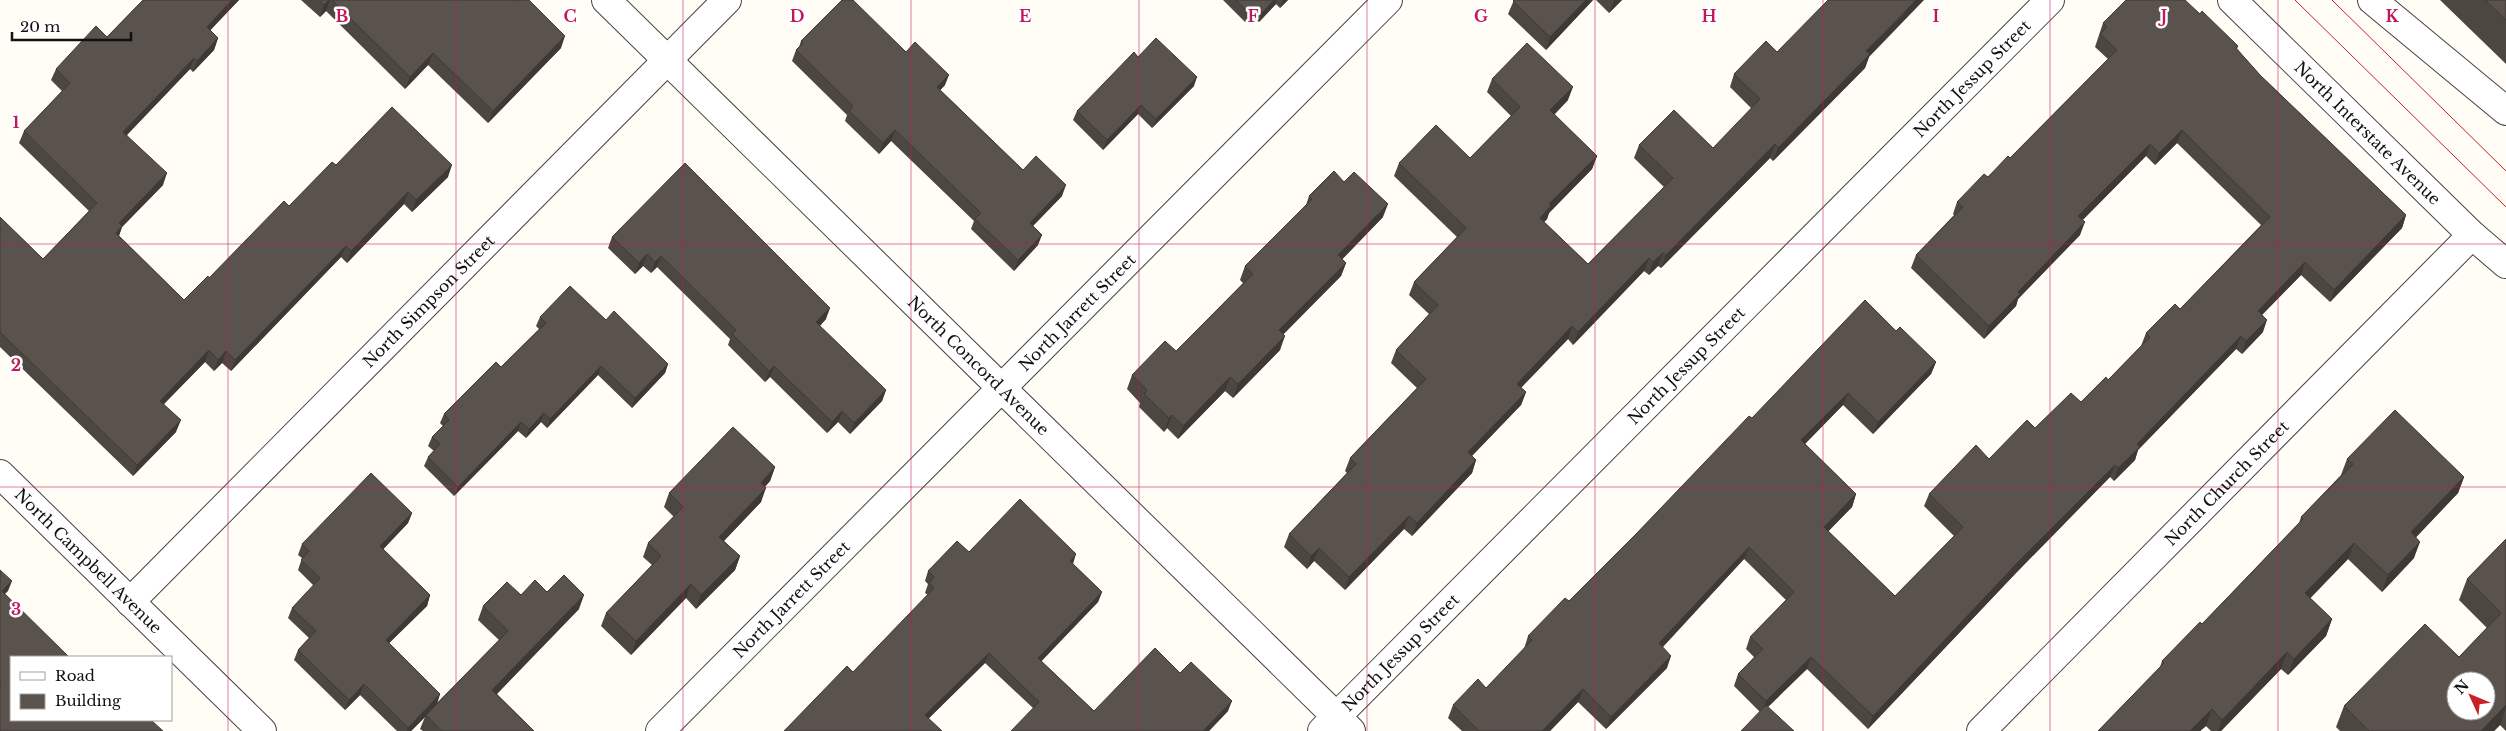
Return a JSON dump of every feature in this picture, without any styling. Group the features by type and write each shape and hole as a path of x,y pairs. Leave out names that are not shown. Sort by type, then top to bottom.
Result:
{"street":[{"name":"North Concord Avenue","path":"606,0 1000,388 1336,726"},
{"name":"North Simpson Street","path":"130,602 727,0"},
{"name":"North Jarrett Street","path":"660,731 1388,0"},
{"name":"North Jessup Street","path":"1336,726 2050,0"},
{"name":"North Interstate Avenue","path":"2232,0 2472,235 2506,264"},
{"path":"2372,0 2506,111"},
{"name":"North Church Street","path":"1982,731 2472,235"},
{"name":"North Campbell Avenue","path":"0,474 262,731"}],"building":[{"path":"143,0 232,0 207,27 218,38 197,61 194,58 123,132 167,173 119,223 122,226 116,233 184,300 208,276 209,278 284,201 289,206 332,162 336,165 392,107 452,165 416,200 408,192 351,251 346,246 235,360 226,351 218,360 209,350 160,401 181,420 137,465 0,332 0,217 43,259 97,203 24,131 70,83 56,69 96,26 107,37"},
{"path":"319,0 329,0 324,5"},
{"path":"332,0 529,0 565,36 493,111 433,53 410,77"},
{"path":"842,0 853,0 906,52 915,42 949,75 937,87 1023,170 1036,156 1066,185 1030,223 1042,235 1018,260 975,219 981,213 895,130 883,143 849,111 853,106 796,50 803,43 801,41"},
{"path":"1236,0 1274,0 1262,13 1256,6 1249,13"},
{"path":"1514,0 1586,0 1550,37"},
{"path":"1828,0 1916,0 1866,51 1870,54 1778,148 1775,144 1666,255 1663,253 1653,262 1649,258 1578,332 1572,326 1517,384 1526,392 1468,452 1476,460 1417,523 1409,516 1349,577 1319,548 1311,556 1289,534 1356,464 1350,458 1426,379 1396,350 1438,305 1414,282 1466,228 1399,163 1436,125 1470,158 1520,107 1492,79 1527,43 1573,87 1550,110 1597,156 1549,204 1551,206 1540,218 1588,264 1673,178 1639,145 1674,110 1713,148 1760,99 1734,74 1766,41 1777,52"},
{"path":"2126,0 2185,0 2200,14 2202,11 2238,46 2236,48 2260,75 2406,215 2334,290 2305,262 2258,311 2267,320 2246,341 2241,336 2137,444 2140,447 2118,468 2115,465 2019,561 1873,716 1811,657 1766,701 1738,674 1763,649 1750,637 1794,592 1749,547 1659,643 1671,656 1611,717 1583,689 1542,731 1479,731 1453,705 1478,679 1486,688 1532,640 1528,636 1565,598 1569,601 1749,416 1752,418 1865,300 1896,331 1900,327 1936,362 1878,422 1848,393 1801,440 1856,494 1824,527 1895,596 1963,527 1929,494 1976,445 1989,459 2027,420 2035,428 2071,393 2081,402 2106,377 2108,380 2150,337 2146,333 2175,304 2180,309 2270,217 2182,130 2159,153 2150,144 2078,216 2085,222 2018,292 2020,294 1989,326 1916,255 1963,207 1957,202 1984,174 1988,177 2008,156 2010,158 2117,50 2100,34 2107,27 2103,23"},
{"path":"2485,0 2506,0 2506,20"},
{"path":"1156,38 1197,77 1156,119 1141,105 1107,140 1077,111 1134,52 1138,57"},
{"path":"685,163 830,308 816,322 886,390 854,423 842,411 832,422 774,366 769,371 732,334 736,330 661,256 655,262 647,254 639,263 612,237"},
{"path":"1334,171 1344,182 1354,172 1388,204 1338,255 1346,263 1279,330 1285,336 1238,384 1230,377 1183,426 1172,415 1169,418 1144,394 1147,390 1132,375 1165,341 1176,351 1253,274 1245,266 1312,199 1309,196"},
{"path":"570,286 606,320 614,311 668,364 635,398 601,366 550,419 544,413 529,429 521,422 458,487 428,457 440,444 432,437 449,420 444,414 496,362 501,367 546,323 540,317"},
{"path":"2395,410 2464,477 2411,532 2420,542 2388,575 2354,543 2305,593 2332,619 2294,659 2287,652 2222,720 2212,709 2190,731 2098,731 2164,663 2162,661 2200,622 2202,624 2303,519 2301,517 2353,464 2347,459"},
{"path":"733,427 775,467 761,483 766,488 719,537 740,556 701,595 691,584 636,641 606,613 661,556 648,543 683,507 669,493"},
{"path":"371,473 412,513 380,546 430,595 386,640 440,694 408,728 364,684 349,700 298,650 316,631 292,608 320,578 301,560 309,551 302,544"},
{"path":"1020,499 1076,554 1070,561 1102,592 1038,658 1094,711 1155,648 1180,673 1191,662 1232,701 1203,731 1011,731 1039,702 989,653 925,715 942,731 784,731 847,666 853,672 934,588 929,583 934,577 928,571 957,541 969,552"},
{"path":"2506,539 2506,705 2496,715 2496,671 2446,671 2446,721 2491,721 2481,731 2369,731 2344,706 2425,624 2459,657 2501,613 2467,579"},
{"path":"0,570 12,581 2,591 68,656 10,656 10,721 152,721 163,731 0,731"},
{"path":"564,575 584,595 492,690 534,731 442,731 426,715 508,631 483,606 507,582 521,595 535,580 547,592"},
{"path":"1766,705 1794,731 1741,731"}],"tram line":[{"path":"2295,0 2506,207"},
{"path":"2332,0 2506,171"}]}
